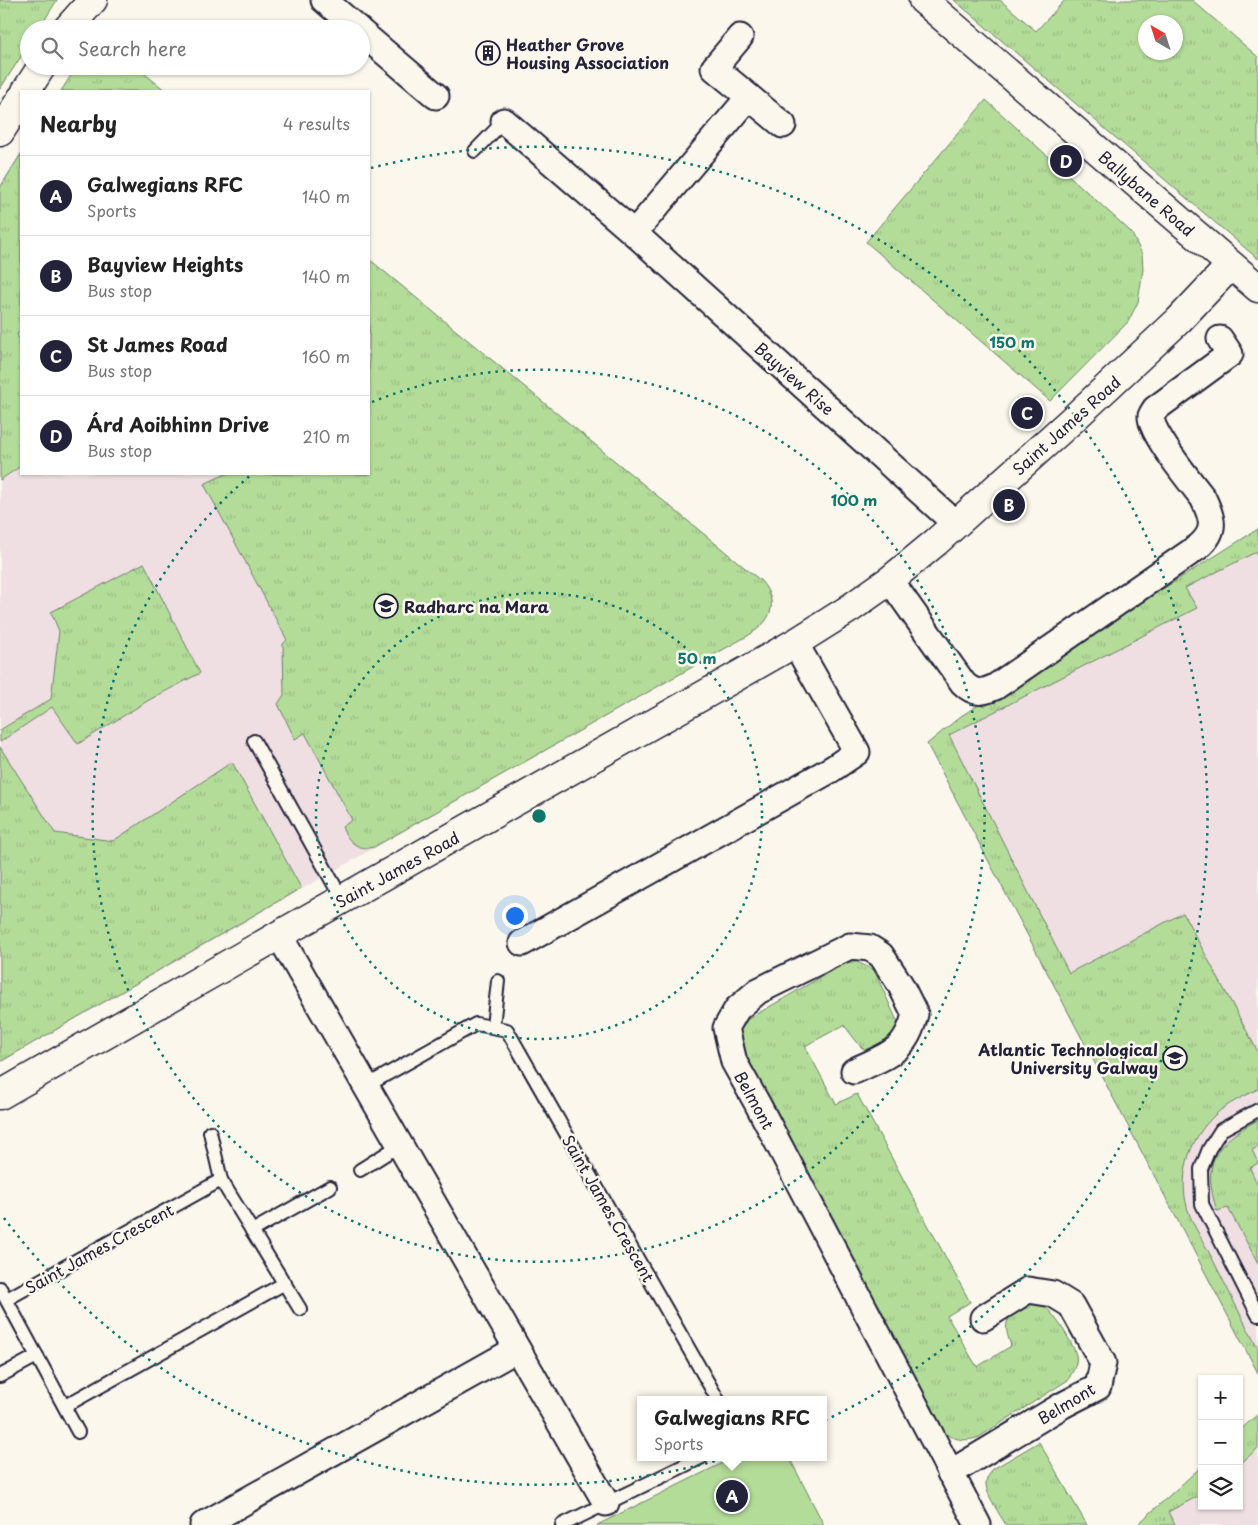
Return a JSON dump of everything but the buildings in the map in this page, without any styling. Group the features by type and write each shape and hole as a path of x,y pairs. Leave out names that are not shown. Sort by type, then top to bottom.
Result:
{"street":[{"path":"75,20 93,0"},
{"path":"324,0 347,20"},
{"name":"Ballybane Road","path":"922,0 1230,266 1258,288"},
{"path":"740,37 714,68 784,125"},
{"path":"370,40 436,96"},
{"path":"27,90 36,75"},
{"path":"634,233 749,97"},
{"path":"0,132 20,101"},
{"name":"Bayview Rise","path":"504,121 634,233 956,524"},
{"name":"Saint James Road","path":"0,1096 342,899 795,643 849,609 890,580 956,524 1125,371 1178,321 1230,266"},
{"path":"890,580 963,684 976,692 983,692 995,687 1198,546 1210,536 1212,529 1208,508 1203,498 1162,442 1152,423 1151,415 1155,409 1230,354 1220,339"},
{"path":"522,943 832,769 857,752 795,643"},
{"path":"279,936 606,1503"},
{"name":"Belmont","path":"854,1072 891,1053 905,1042 911,1030 915,1014 900,984 881,955 870,948 850,946 758,992 737,1009 726,1028 734,1062 978,1525"},
{"name":"Belmont","path":"950,1473 1062,1405 1098,1387 1103,1363 1071,1305 1053,1294 1028,1290 983,1318"},
{"path":"203,1525 518,1349"}],"lane":[{"name":"Bayview Rise","path":"475,151 504,121"},
{"path":"254,741 342,899"},
{"path":"366,1086 476,1024 493,1026 498,981"},
{"name":"Saint James Crescent","path":"493,1026 507,1030 716,1396"},
{"path":"1258,1110 1221,1130 1208,1149 1201,1169 1202,1204 1258,1315"},
{"path":"210,1132 221,1180 300,1309"},
{"path":"360,1170 400,1145"},
{"name":"Saint James Crescent","path":"78,1432 3,1293 221,1180"},
{"path":"252,1231 330,1187"},
{"path":"64,1406 285,1283"},
{"path":"0,1376 37,1356"},
{"path":"562,1525 694,1461"}],"shaded area":[{"name":"Radharc na Mara","path":"20,154 20,475 370,475 370,260 761,581 767,588 772,601 771,612 767,620 763,626 748,636 0,1063 0,185"},
{"name":"Atlantic Technological University Galway","path":"1258,529 1258,1373 927,744 961,716"},
{"path":"1258,1414 1258,1525 1137,1525 1198,1470 1198,1510 1243,1510 1243,1427"}],"green space":[{"path":"0,0 57,0 45,20 20,20 20,58 0,89"},
{"path":"954,0 1000,0 1036,31 1065,0 1192,0 1258,57 1258,259"},
{"path":"71,75 146,75 165,90 62,90"},
{"path":"986,100 1131,232 1142,254 1143,269 1138,302 1128,322 1050,401 866,242"},
{"path":"20,156 20,332 17,334 20,342 20,467 0,480 0,188"},
{"path":"370,260 761,581 770,597 770,611 763,624 749,635 374,847 363,848 354,844 347,837 342,827 352,820 305,733 295,739 278,704 284,695 283,644 287,640 204,484 224,475 370,475"},
{"path":"1258,529 1258,551 1185,588 1197,608 949,735 1069,973 1183,913 1258,1052 1258,1089 1225,1107 1206,1125 1198,1136 1187,1161 1184,1189 1192,1222 1258,1349 1258,1373 927,744 961,716"},
{"path":"144,563 200,673 149,700 78,744 52,707 0,742 0,730 51,699 59,631 51,612"},
{"path":"0,747 55,833 113,841 232,762 301,888 0,1062"},
{"path":"847,962 857,962 874,970 898,1023 896,1032 884,1041 865,1050 844,1025 805,1046 836,1104 857,1094 970,1302 947,1316 977,1367 1011,1346 1006,1329 1009,1318 1016,1310 1031,1303 1041,1304 1051,1312 1067,1335 1076,1355 1075,1365 1068,1380 974,1439 961,1440 944,1433 739,1050 737,1029 743,1022"},
{"path":"1258,1120 1258,1147 1252,1150 1258,1163 1250,1168 1258,1186 1258,1263 1228,1208 1217,1211 1212,1194 1211,1180 1215,1156 1222,1146 1243,1128"},
{"path":"1258,1414 1258,1448 1243,1461 1243,1427"},
{"path":"1039,1442 1087,1525 1006,1525 997,1510 987,1488 988,1476 993,1469"},
{"path":"727,1461 791,1461 824,1525 597,1525"},
{"path":"1198,1470 1198,1496 1168,1512 1175,1525 1137,1525"}],"place":[{"name":"Heather Grove Housing Association","path":"488,53"},
{"name":"Árd Aoibhinn Drive","path":"1066,161"},
{"name":"St James Road","path":"1027,413"},
{"name":"Bayview Heights","path":"1009,505"},
{"name":"Radharc na Mara","path":"386,606"},
{"name":"Atlantic Technological University Galway","path":"1175,1058"},
{"name":"Galwegians RFC","path":"732,1496"}]}
